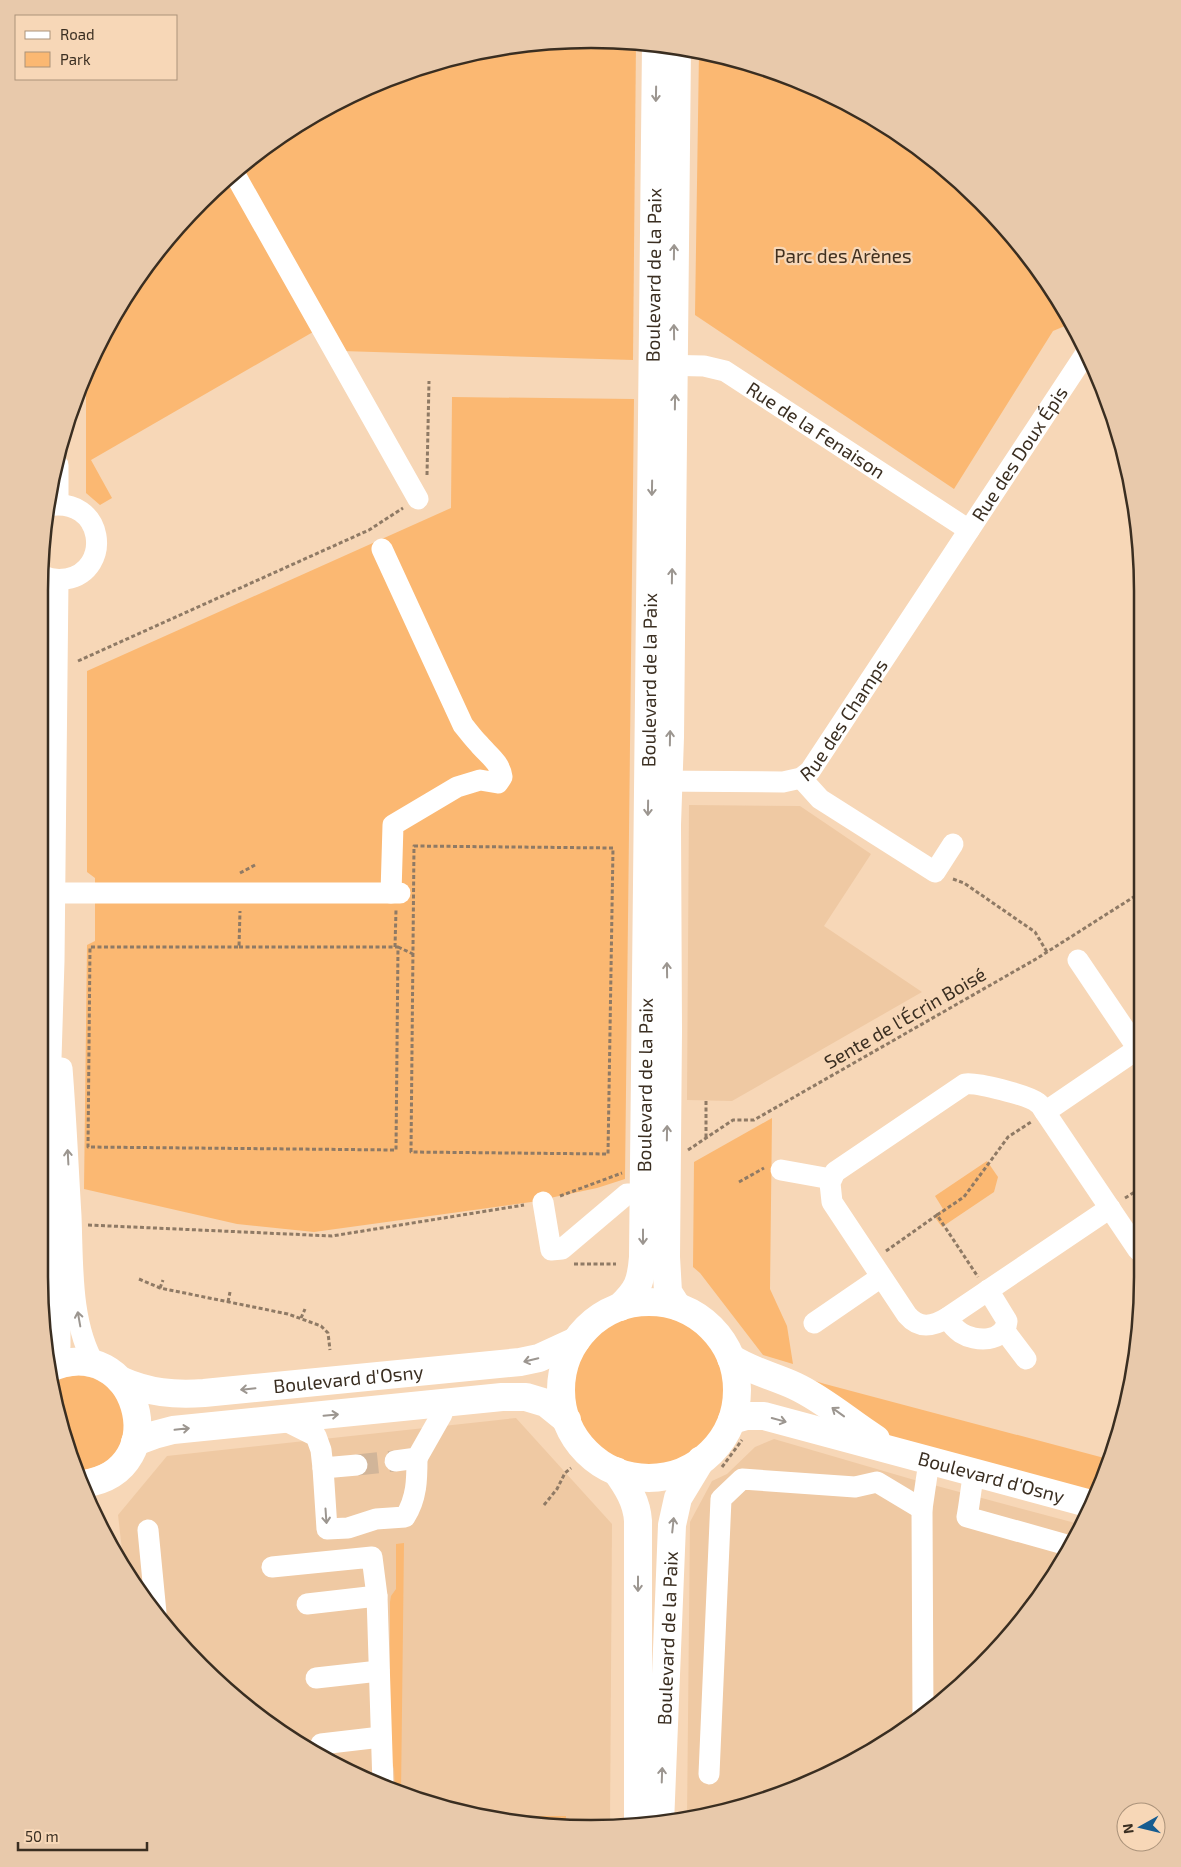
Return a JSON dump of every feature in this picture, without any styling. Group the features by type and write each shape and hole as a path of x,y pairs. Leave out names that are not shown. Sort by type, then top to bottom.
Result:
{"main road":[{"name":"Boulevard de la Paix","path":"620,1307 635,1291 641,1277 659,781 664,365 656,52"},
{"name":"Boulevard de la Paix","path":"664,365 674,314 677,55"},
{"name":"Boulevard de la Paix","path":"659,781 667,825 666,1257 668,1292 677,1306"},
{"path":"645,1302 677,1306 706,1322 721,1339 731,1358 737,1389 732,1420 719,1442 701,1460 685,1470 658,1477 639,1477 616,1471 600,1463 584,1448 571,1430 567,1420 562,1397 563,1374 570,1351 592,1323 620,1307 645,1302"},
{"name":"Boulevard d'Osny","path":"120,1380 138,1388 161,1393 204,1393 520,1362 539,1358 576,1341"},
{"name":"Boulevard d'Osny","path":"731,1358 751,1369 795,1386 892,1450"},
{"path":"55,1366 76,1362 104,1368 120,1380 135,1404 138,1423 135,1442 122,1464 91,1488"},
{"name":"Boulevard d'Osny","path":"135,1442 173,1430 502,1397 526,1397 546,1403 567,1420"},
{"name":"Boulevard d'Osny","path":"732,1420 746,1416 764,1416 1084,1502"},
{"name":"Boulevard de la Paix","path":"660,1815 672,1525 678,1498 701,1460"},
{"name":"Boulevard de la Paix","path":"616,1471 636,1507 638,1521 638,1817"}],"street":[{"path":"237,178 418,499"},
{"name":"Rue des Doux Épis","path":"969,530 1082,360"},
{"name":"Rue de la Fenaison","path":"664,365 711,367 725,371 969,530"},
{"path":"54,1361 60,1346 60,1310 56,1216 52,1195 55,893 51,578 71,578 82,572 91,562 96,551 97,538 89,518 82,512 66,505 55,505"},
{"name":"Rue des Champs","path":"659,781 783,782 801,778 815,765 969,530"},
{"path":"55,893 396,893 393,825 456,787 480,780 498,783 502,776 496,761 463,725 382,549"},
{"path":"801,778 820,799 935,872 953,844"},
{"path":"1078,960 1134,1042"},
{"path":"1045,1112 1134,1051"},
{"path":"1110,1208 947,1318 933,1325 923,1326 915,1323 907,1315 832,1202 829,1188 835,1172 965,1084 983,1085 1025,1097 1038,1103 1045,1112 1110,1208 1134,1244"},
{"path":"53,1124 71,1240 78,1316 84,1341 95,1365"},
{"path":"781,1170 831,1179"},
{"path":"543,1202 551,1250 562,1249 627,1194 643,1194"},
{"path":"814,1323 876,1269"},
{"path":"947,1318 959,1332 975,1338 998,1336 1007,1324 1006,1318 988,1290"},
{"path":"1004,1330 1026,1359"},
{"path":"282,1419 316,1436 321,1450 327,1529 348,1528 376,1519 405,1517 411,1507 417,1486 417,1458 442,1414 443,1404"},
{"path":"395,1461 417,1458"},
{"path":"923,1705 922,1509 930,1460"},
{"path":"323,1468 357,1466"},
{"path":"974,1472 966,1517 1063,1544"},
{"path":"709,1774 721,1499 742,1479 855,1487 876,1482 922,1509"},
{"path":"148,1530 155,1600"},
{"path":"272,1567 372,1556 377,1596 382,1778"},
{"path":"307,1604 377,1596"},
{"path":"316,1678 379,1670"},
{"path":"321,1744 381,1737"}],"path":[{"path":"78,661 369,530"},
{"path":"414,846 613,848 608,1154 411,1152 413,954 414,846"},
{"path":"935,872 964,883 1035,932 1046,952"},
{"path":"239,947 241,893"},
{"path":"396,893 397,947 396,1150 88,1147 90,947 397,947 413,954"},
{"name":"Sente de l'Écrin Boisé","path":"686,1152 733,1120 754,1120 1046,952 1134,896"},
{"path":"706,1101 706,1138"},
{"path":"876,1269 937,1215 964,1197 1008,1137 1045,1112"},
{"path":"738,1182 765,1167 781,1170"},
{"path":"80,1225 332,1236 543,1202 626,1172"},
{"path":"937,1215 988,1290"},
{"path":"592,1264 616,1264"},
{"path":"139,1279 160,1288 301,1318 322,1326 328,1333 330,1350"},
{"path":"160,1288 164,1280"},
{"path":"228,1302 230,1292"},
{"path":"301,1318 305,1310"},
{"path":"544,1505 571,1468"}],"shaded area":[{"path":"689,805 800,806 871,854 824,926 922,992 732,1101 687,1100"},
{"path":"516,1418 612,1524 610,1819 590,1820 520,1815 450,1801 416,1791 350,1764 319,1747 289,1728 232,1685 182,1635 139,1578 122,1551 118,1515 167,1456"},
{"path":"774,1439 911,1479 1075,1523 1042,1578 999,1635 949,1685 921,1707 862,1747 831,1764 765,1791 687,1811 690,1522 712,1481 727,1474 755,1447"}],"green space":[{"path":"590,48 636,50 633,360 342,351 242,174 289,139 319,120 350,103 416,76 450,66 520,52"},
{"name":"Parc des Arènes","path":"699,59 765,76 831,103 892,139 921,160 949,182 999,232 1042,289 1065,326 1053,331 954,489 695,315"},
{"path":"231,183 313,332 91,460 112,498 100,505 86,493 86,391 103,350 139,289 160,260 182,232"},
{"path":"452,397 634,399 625,1179 597,1188 531,1202 314,1232 237,1224 84,1189 87,945 95,941 95,878 87,872 87,671 451,508"},
{"path":"772,1118 770,1289 787,1326 793,1364 763,1355 700,1273 693,1267 694,1162"},
{"path":"987,1161 998,1177 994,1192 942,1227 934,1216 943,1209 935,1196"},
{"path":"649,1314 678,1320 703,1336 719,1361 725,1390 719,1419 703,1444 678,1460 649,1466 620,1460 595,1444 579,1419 573,1390 579,1361 595,1336 620,1320"},
{"path":"789,1373 1102,1458 1088,1494 884,1435"},
{"path":"78,1375 90,1377 107,1387 115,1395 123,1416 124,1428 118,1450 107,1461 84,1471 66,1417 58,1382 59,1378"},
{"path":"404,1543 401,1785 395,1783 394,1769 390,1756 390,1602 391,1596 396,1589 396,1544"},
{"path":"532,1816 566,1816 566,1819"}],"tunnel":[{"path":"357,1465 395,1461"}]}
